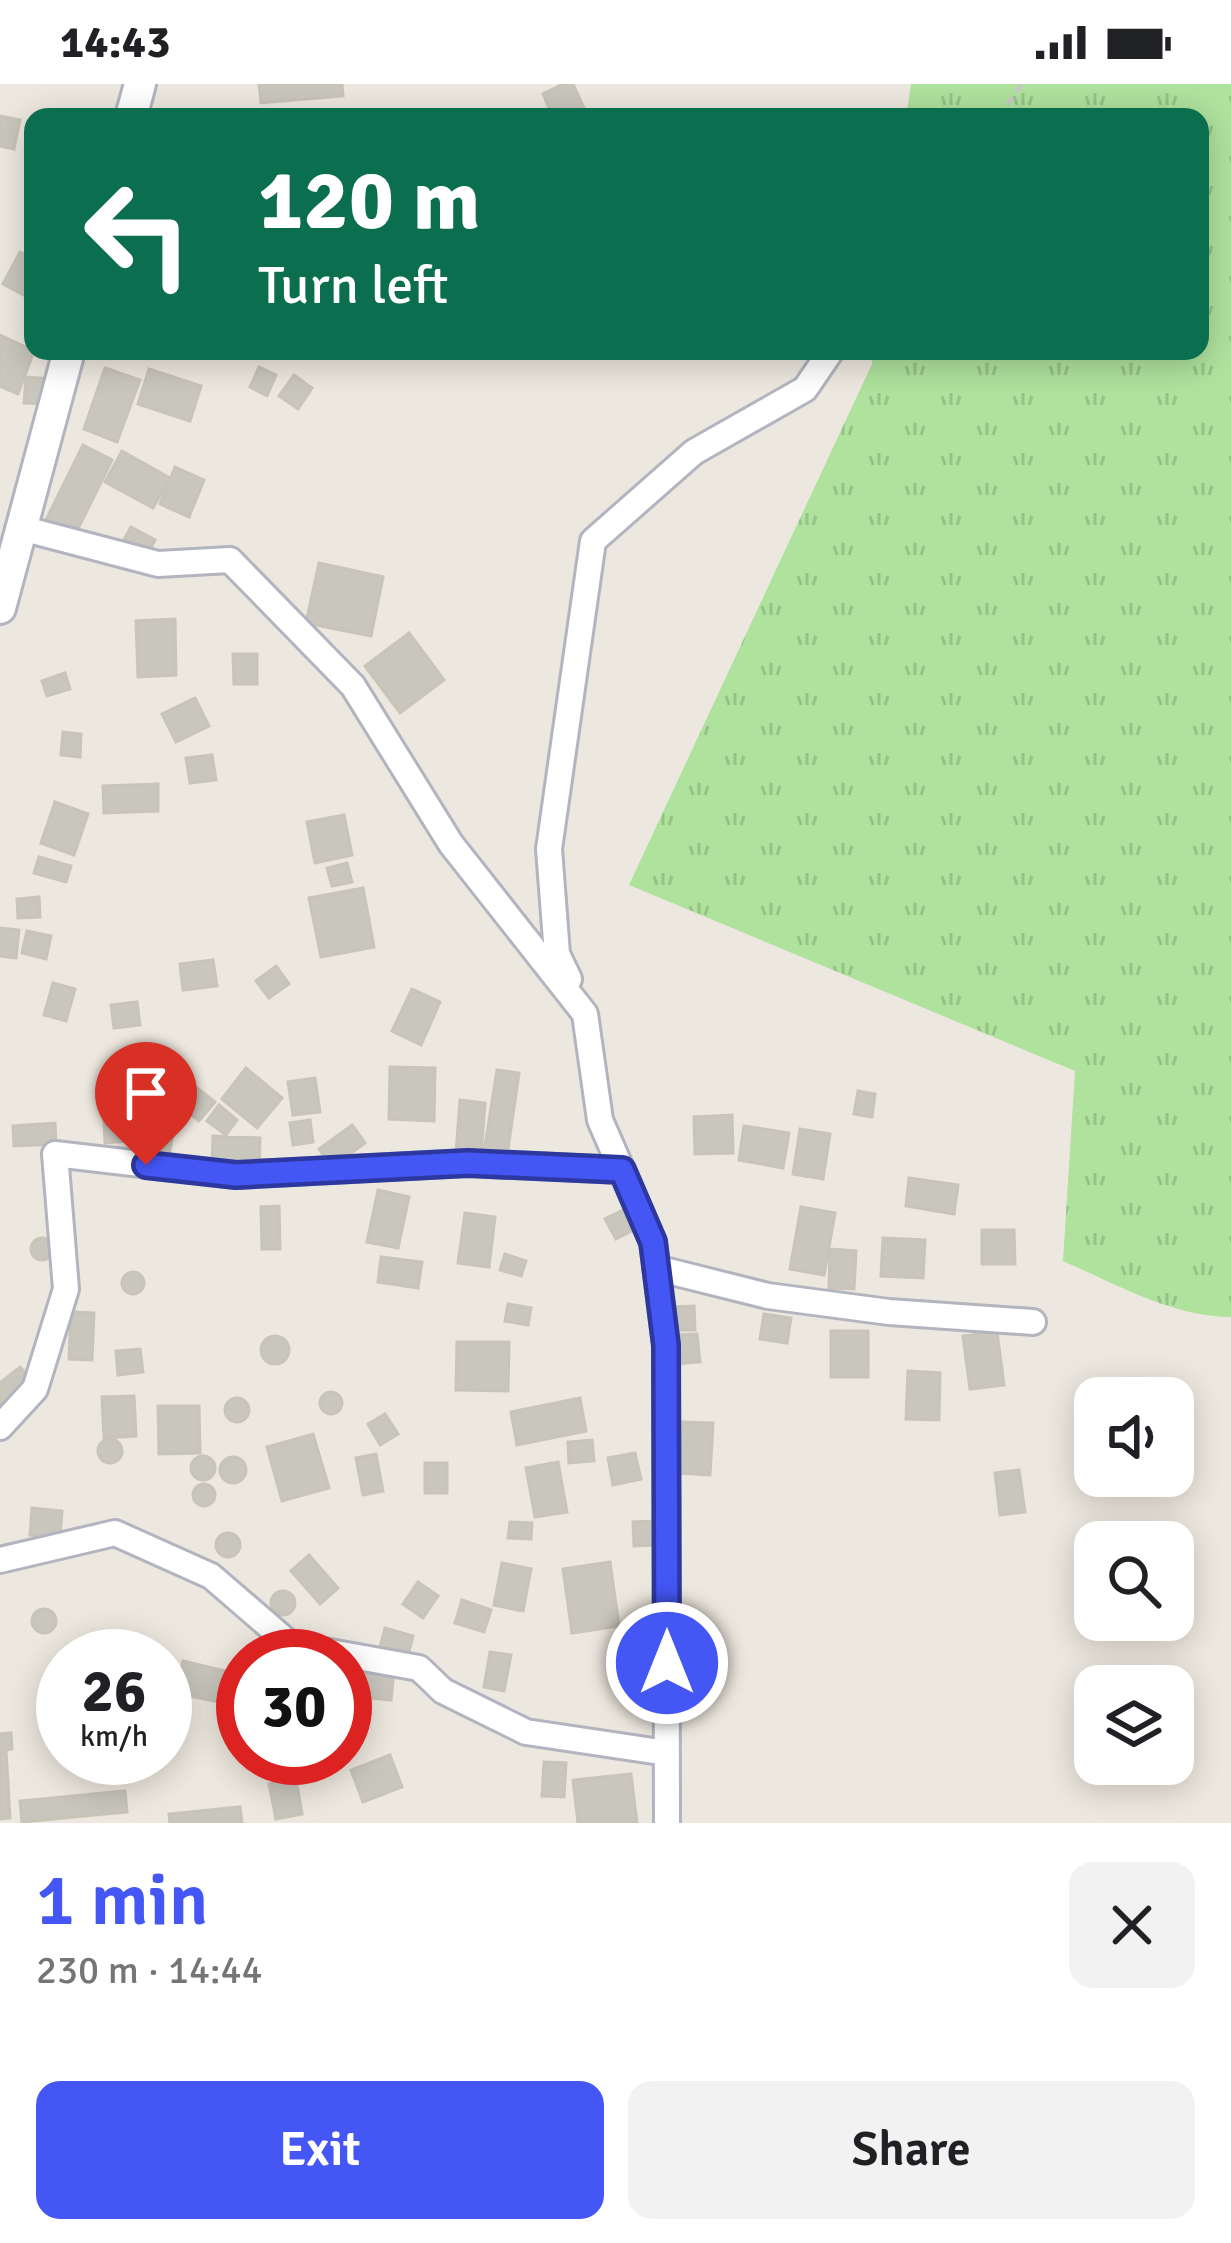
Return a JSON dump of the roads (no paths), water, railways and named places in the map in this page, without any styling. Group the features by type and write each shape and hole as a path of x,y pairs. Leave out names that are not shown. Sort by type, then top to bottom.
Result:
{"street":[{"path":"0,608 67,360"},
{"path":"667,1823 666,1345 653,1242 600,1120 586,1014 557,954 549,849 593,541 694,452 805,389 826,360"},
{"path":"21,528 158,564 230,560 352,686 452,844 586,1014"},
{"path":"0,1427 35,1389 66,1288 55,1154 236,1175 468,1163 622,1170"},
{"path":"656,1268 768,1296 889,1312 1033,1322"},
{"path":"0,1560 115,1533 211,1576 291,1645 418,1668 443,1691 526,1732 667,1753"}]}
